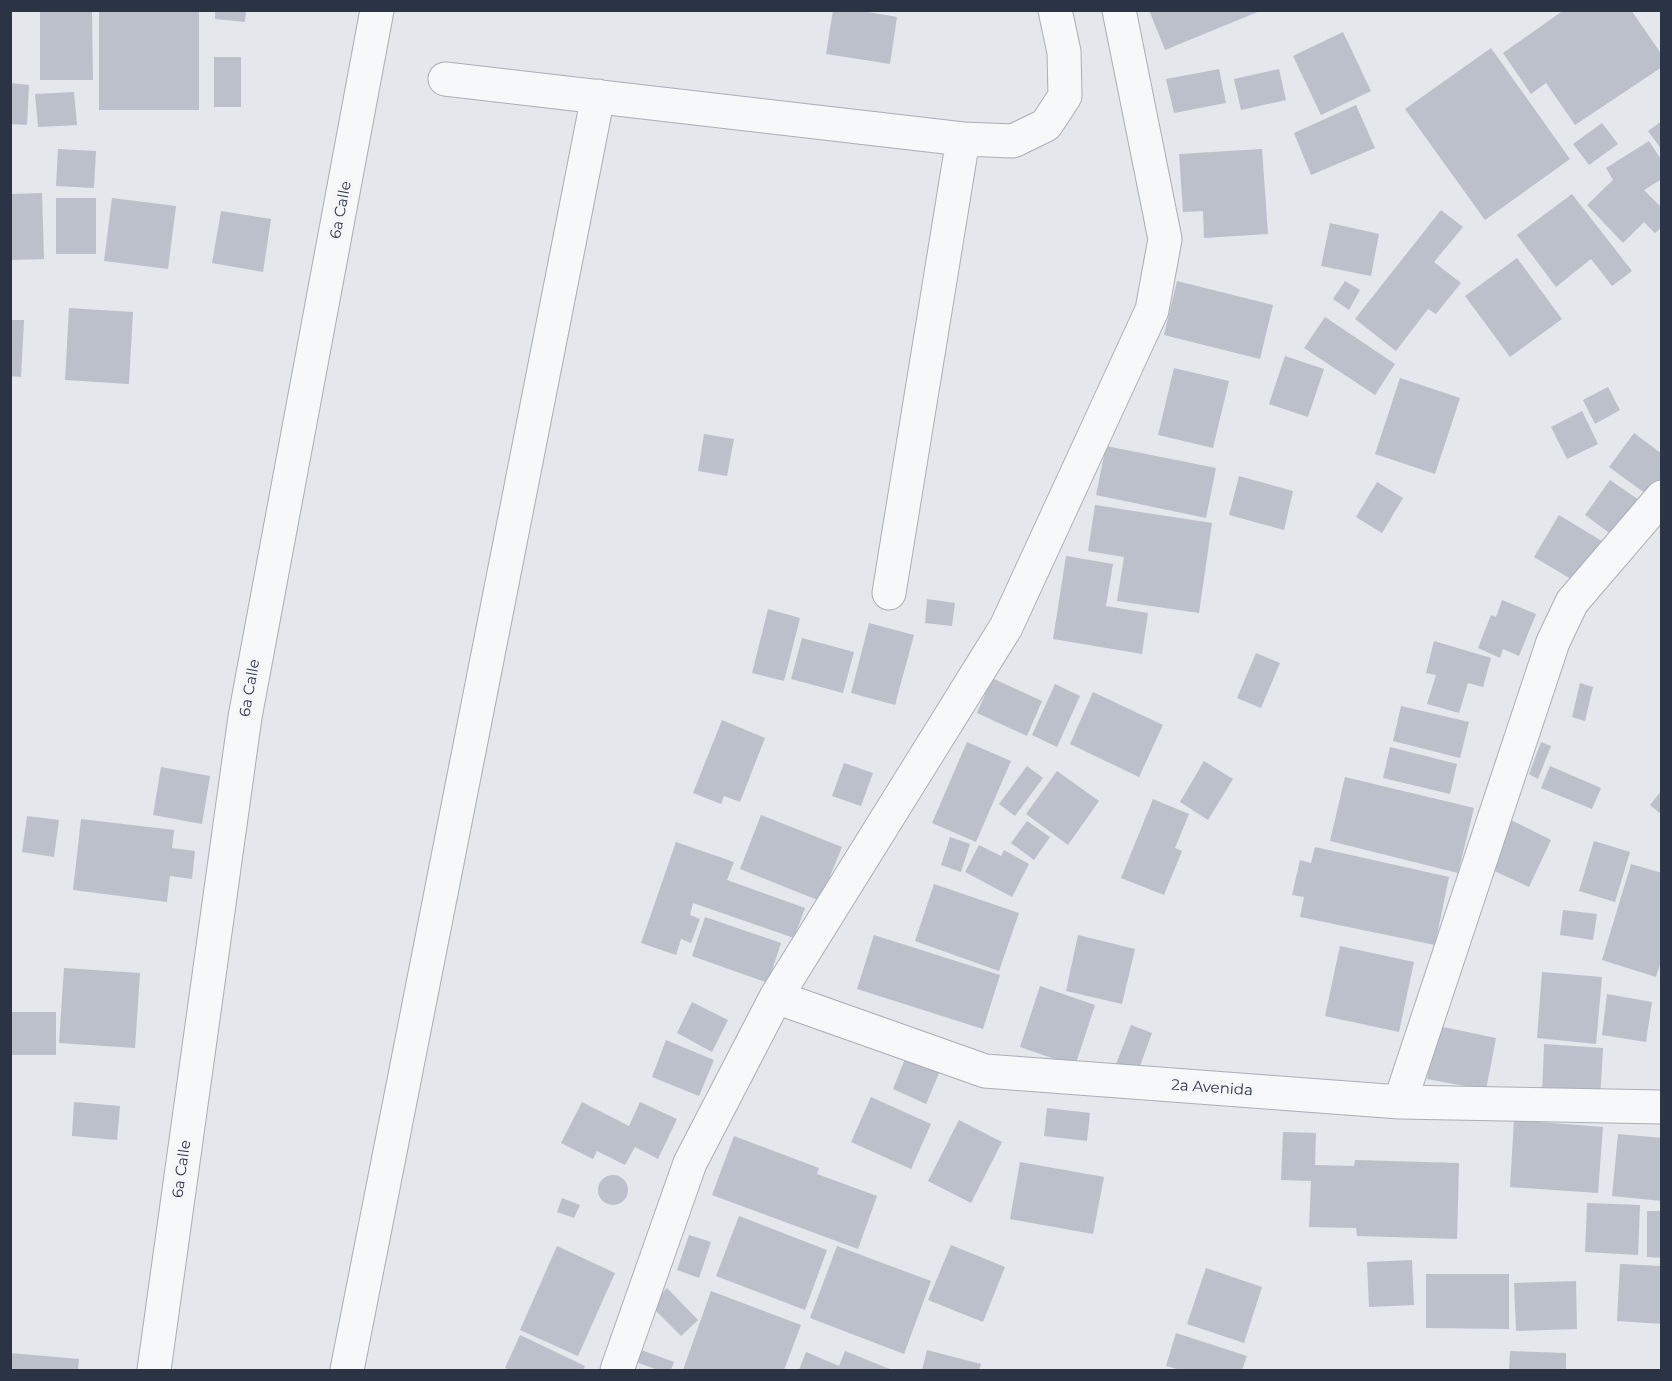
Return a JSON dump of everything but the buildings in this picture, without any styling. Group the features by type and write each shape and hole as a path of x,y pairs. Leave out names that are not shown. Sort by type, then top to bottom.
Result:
{"street":[{"name":"6a Calle","path":"154,1371 245,717 377,10"},
{"path":"445,79 963,139 1013,141 1046,125 1065,96 1064,52 1055,10"},
{"path":"617,1371 690,1163 776,997 1006,627 1152,310 1166,239 1119,10"},
{"path":"347,1371 598,96"},
{"path":"888,593 963,139"},
{"path":"1400,1102 1553,642 1572,602 1662,497"},
{"name":"2a Avenida","path":"776,997 985,1071 1400,1102 1662,1107"}]}
